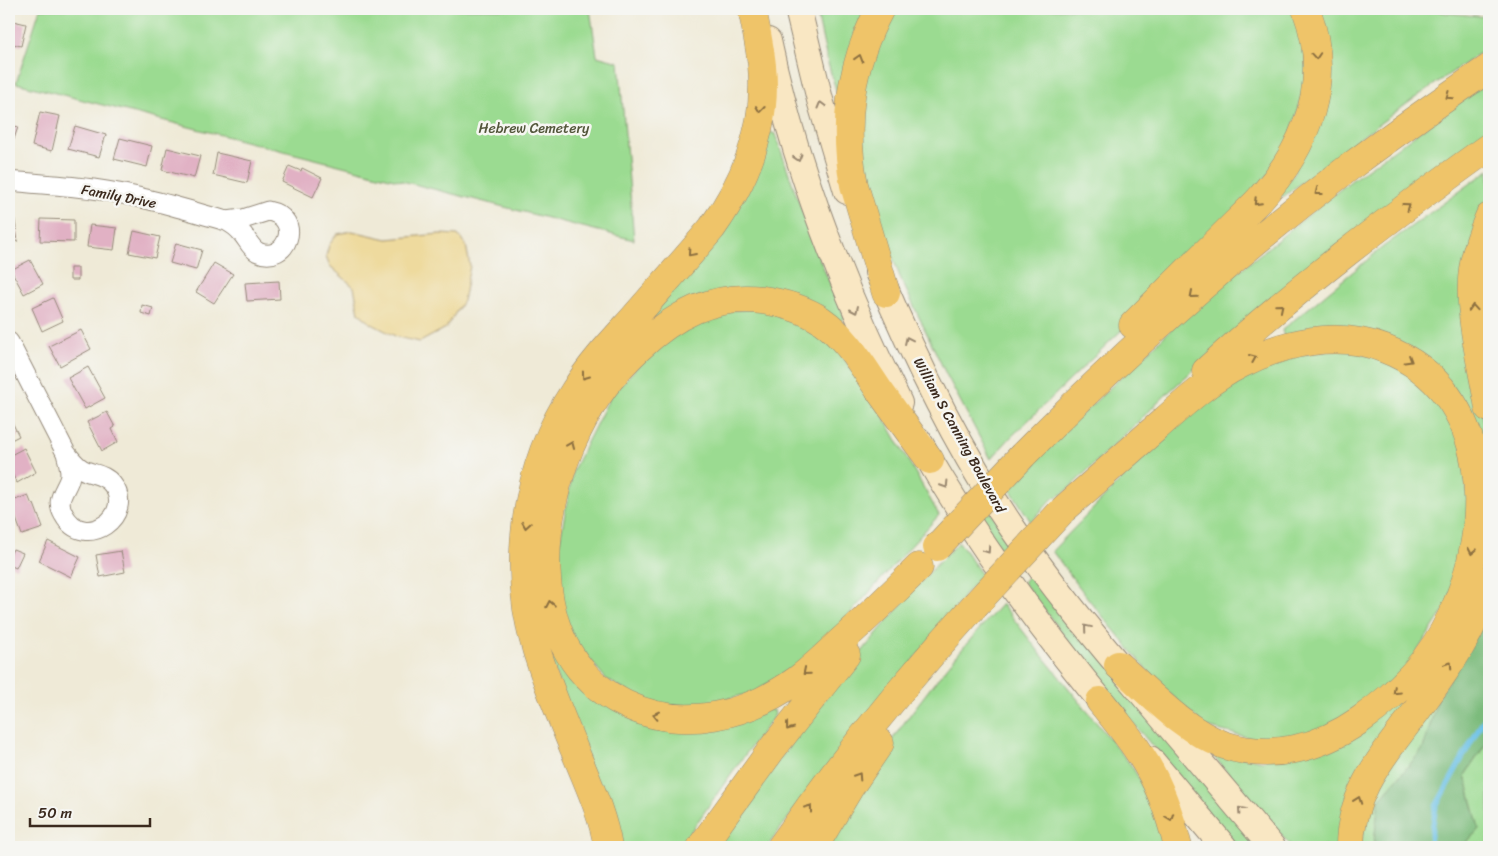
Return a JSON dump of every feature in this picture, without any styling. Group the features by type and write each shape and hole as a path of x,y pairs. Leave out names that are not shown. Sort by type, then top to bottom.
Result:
{"highway":[{"path":"608,847 606,834 594,798 548,684 536,648 528,612 525,586 525,535 530,504 536,477 546,447 559,417 575,390 597,360 712,228 738,187 749,162 757,134 761,107 762,67 752,9"},
{"path":"880,9 866,37 856,68 850,101 848,136 854,185 886,293"},
{"path":"1030,447 1108,351 1258,200 1287,165 1302,137 1315,90 1316,51 1306,9"},
{"path":"701,847 804,708 884,608 937,547 1030,447 1122,359 1254,243 1354,164 1489,68"},
{"path":"781,847 818,795 890,702 1063,510 1171,404 1258,326 1364,239 1489,147"},
{"path":"1489,217 1473,270 1473,291 1476,333 1489,408"},
{"path":"919,567 864,622 800,678 783,689 762,701 730,712 703,718 674,718 638,710 621,702 604,692 580,669 563,642 556,626 548,590 546,556 549,521 562,467 577,432 595,398 620,367 660,329 685,313 713,303 743,299 773,302 804,311 819,319 849,346 930,460"},
{"path":"1063,510 1179,408 1218,377 1254,358 1291,345 1340,339 1360,341 1396,353 1414,363 1444,390 1455,406 1467,430 1475,461 1478,501 1474,542 1466,579 1459,598 1443,632 1417,669 1381,705 1350,727 1320,742 1288,751 1256,752 1226,746 1188,726 1118,665"},
{"path":"1350,847 1353,814 1363,788 1379,762 1430,693 1463,643 1480,607 1489,580"},
{"path":"814,847 858,775 971,610"},
{"path":"1100,701 1140,754 1152,774 1172,824 1178,847"}],"main road":[{"path":"761,9 792,137 830,248 876,356 930,460 960,510 1062,654 1224,847"},
{"name":"William S Canning Boulevard","path":"798,9 812,71 836,156 855,212 886,293 937,399 964,449 994,500 1044,573 1118,665 1272,847"}],"street":[{"name":"Family Drive","path":"9,181 112,192 228,221"},
{"path":"9,342 66,454"}],"green space":[{"name":"Hebrew Cemetery","path":"40,9 590,9 597,56 619,62 634,240 16,83"},
{"path":"816,9 871,9 842,91 836,90 827,60"},
{"path":"893,9 1298,9 1309,74 1283,159 1130,322 1010,438 991,459 946,374 900,277 872,203 860,150 864,76"},
{"path":"1317,9 1429,9 1446,13 1489,17 1489,47 1385,120 1283,197 1279,192 1294,173"},
{"path":"1489,81 1489,136 1231,336 1171,390 1064,493 1053,498 1031,522 1010,489 1035,466 1035,459 1197,305 1348,183"},
{"path":"770,132 775,134 817,253 845,318 839,322 791,296 648,328 649,312"},
{"path":"1489,170 1489,200 1481,217 1470,344 1486,436 1480,438 1429,363 1284,337 1282,330 1383,247"},
{"path":"1489,245 1489,353 1482,273"},
{"path":"764,308 827,335 877,405 939,515 809,657 752,693 684,709 642,700 606,679 574,640 560,602 558,551 573,470 611,395 661,342 714,312"},
{"path":"1347,348 1413,371 1461,434 1470,516 1448,604 1405,670 1327,730 1271,743 1206,727 1157,682 1090,601 1052,551 1153,447 1202,401 1279,358"},
{"path":"990,510 1011,544 1003,553 981,519"},
{"path":"959,542 982,575 809,790 767,847 715,847 857,658 917,586"},
{"path":"1032,572 1260,847 1237,847 1112,698 1023,582"},
{"path":"1002,604 1131,765 1148,793 1170,847 827,847 865,780 901,727 967,643"},
{"path":"1489,611 1489,739 1465,775 1479,829 1462,847 1375,847 1379,800 1423,749 1438,698"},
{"path":"550,634 604,702 774,710 775,715 680,847 618,847 542,636"},
{"path":"1420,679 1342,847 1292,847 1215,758 1219,751 1263,761"},
{"path":"1438,698 1423,749 1379,800 1375,847 1360,847 1372,788"},
{"path":"1489,739 1489,847 1462,847 1479,829 1465,775"}],"sand":[{"path":"352,231 387,239 440,234 458,235 466,245 470,266 463,301 446,328 420,342 397,337 372,324 359,313 354,287 330,266 326,256 329,245 337,234"}],"building":[{"path":"9,20 26,24 21,46 9,43"},
{"path":"40,112 60,116 52,151 32,146"},
{"path":"9,124 18,127 11,148 9,147"},
{"path":"75,126 106,135 99,157 68,149"},
{"path":"120,138 152,146 147,167 114,159"},
{"path":"167,148 200,156 194,178 162,170"},
{"path":"217,153 252,161 247,183 213,175"},
{"path":"289,166 301,171 302,168 322,178 313,197 282,182"},
{"path":"14,215 18,241 9,242 9,216"},
{"path":"41,219 74,220 74,242 40,241"},
{"path":"90,225 117,228 114,250 87,247"},
{"path":"134,231 160,237 155,258 129,253"},
{"path":"176,243 202,250 196,270 170,263"},
{"path":"30,260 43,284 24,294 11,270"},
{"path":"214,263 233,274 214,303 196,292"},
{"path":"70,268 78,268 78,280 70,280"},
{"path":"279,281 280,299 247,301 245,283"},
{"path":"53,298 63,321 42,331 32,308"},
{"path":"142,305 153,308 151,316 141,313"},
{"path":"81,330 91,349 60,366 49,346"},
{"path":"88,367 105,398 85,409 68,378"},
{"path":"107,412 115,427 112,429 118,442 102,451 87,422"},
{"path":"9,416 19,436 9,441"},
{"path":"24,448 36,472 17,483 9,468 9,456"},
{"path":"28,495 32,505 34,504 43,528 22,535 10,502"},
{"path":"48,541 80,557 71,577 39,561"},
{"path":"13,549 23,553 16,568 9,565 9,557"},
{"path":"121,551 125,572 100,577 96,555"}],"waterway":[{"path":"1429,847 1436,806 1489,710"}]}
